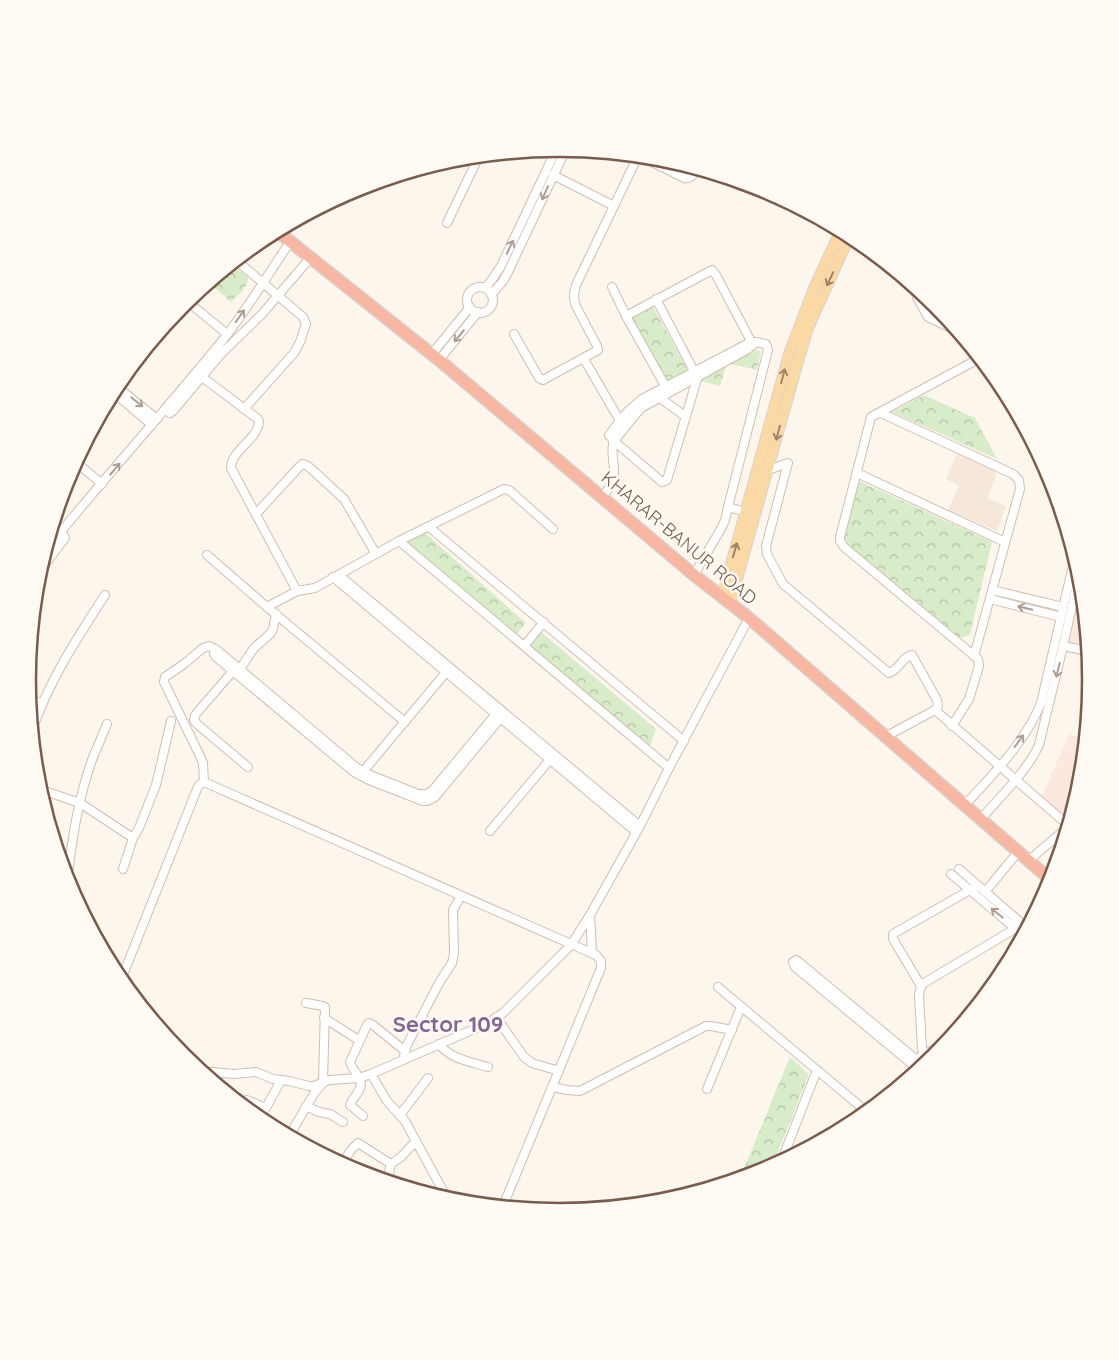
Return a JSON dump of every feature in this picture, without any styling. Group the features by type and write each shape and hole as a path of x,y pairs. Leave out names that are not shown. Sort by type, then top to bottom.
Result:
{"highway":[{"name":"KHARAR-BANUR ROAD","path":"283,236 435,357 694,575 749,618 1045,875"}],"main road":[{"path":"726,600 746,512 789,354 838,237"},
{"path":"726,600 768,470 808,328 846,243"}],"street":[{"path":"485,288 501,266 553,157"},
{"path":"492,295 485,288 474,288 469,293 467,302 474,311 478,312 483,312 491,306 492,295 503,282 562,157"},
{"path":"514,334 539,378 543,380 596,352 598,348 576,306 574,292 636,162"},
{"path":"447,223 475,164"},
{"path":"661,167 684,178 694,175"},
{"path":"553,176 614,206"},
{"path":"57,536 155,422 227,334 290,242"},
{"path":"165,410 170,413 174,411 221,354 279,296 311,258"},
{"path":"241,265 303,317 306,324 294,353 244,409"},
{"path":"626,316 712,270 753,343"},
{"path":"612,287 667,390"},
{"path":"656,299 696,374 669,478 665,482 660,480 609,435 637,402 667,390 696,374 748,349 753,343"},
{"path":"919,300 928,317 942,324"},
{"path":"194,306 227,334"},
{"path":"435,357 470,307"},
{"path":"435,357 478,312"},
{"path":"694,575 726,520 768,350 766,344 753,343"},
{"path":"584,359 620,421"},
{"path":"952,726 966,706 972,693 979,666 978,660 842,544 840,537 871,417 975,361"},
{"path":"202,377 260,421 259,425 232,460 231,468 297,591"},
{"path":"602,497 611,484 614,474 612,446 614,441 641,408 667,390"},
{"path":"122,392 155,422"},
{"path":"119,397 155,422"},
{"path":"659,397 686,418"},
{"path":"881,413 1016,476 1020,484 974,656"},
{"path":"256,514 298,467 303,464 344,499 376,554"},
{"path":"768,470 788,464 766,546 767,554 783,584 889,673 893,672 908,656 912,655 937,700 938,706 935,710 885,737"},
{"path":"82,467 102,484"},
{"path":"858,473 1005,542"},
{"path":"267,607 297,591 315,588 399,541 502,490 507,489 553,529"},
{"path":"728,507 746,512"},
{"path":"429,527 684,741"},
{"path":"51,556 65,538 60,532"},
{"path":"399,541 669,768"},
{"path":"208,555 267,607 405,722"},
{"path":"965,805 1000,766 1028,729 1037,713 1072,575"},
{"path":"336,576 638,829"},
{"path":"992,590 1063,607"},
{"path":"981,819 1030,761 1039,745 1075,594"},
{"path":"37,716 68,653 105,595"},
{"path":"990,599 1061,617"},
{"path":"248,767 194,720 195,715 254,648 271,633 276,614"},
{"path":"213,1072 234,1074 256,1072 274,1079 309,1086 324,1081 360,1078 480,1026 508,1008 571,945 590,915 638,829 749,618"},
{"path":"524,646 544,622"},
{"path":"204,782 203,763 165,686 164,679 205,647 212,646 217,650 236,670 348,768 418,800 427,802 434,797 500,713"},
{"path":"1063,646 1082,650"},
{"path":"362,774 448,670"},
{"path":"37,702 42,704"},
{"path":"935,710 1063,822"},
{"path":"122,869 133,838 156,786 171,721"},
{"path":"70,863 80,803 92,762 108,724"},
{"path":"490,831 552,758"},
{"path":"204,782 598,956 601,961 601,968 505,1200"},
{"path":"124,972 199,784 204,782"},
{"path":"48,792 80,803 133,838"},
{"path":"1028,861 1059,834"},
{"path":"985,892 1018,852"},
{"path":"958,869 1021,926"},
{"path":"951,874 970,891 1021,926"},
{"path":"921,986 893,939 894,934 978,886"},
{"path":"403,1060 405,1051 439,983 452,962 454,952 453,910 461,896"},
{"path":"590,915 592,953"},
{"path":"924,1055 919,996 921,986 1020,928"},
{"path":"913,1065 864,1020 799,962 796,960 793,962 795,966 864,1020 916,1060 923,1055"},
{"path":"718,987 861,1107"},
{"path":"293,1130 315,1092 324,1081 325,1009 323,1006 306,1003"},
{"path":"707,1089 741,1007"},
{"path":"496,1017 524,1057 532,1063 559,1071"},
{"path":"324,1018 360,1041"},
{"path":"363,1116 350,1105 361,1083 350,1062 367,1025 371,1023 405,1051"},
{"path":"552,1087 580,1091 700,1029 711,1026 732,1030"},
{"path":"439,1044 450,1055 488,1067"},
{"path":"785,1152 817,1070"},
{"path":"371,1074 387,1102 405,1121 442,1189"},
{"path":"400,1115 428,1078"},
{"path":"249,1101 266,1108 281,1080"},
{"path":"306,1106 319,1112 330,1114 344,1122"},
{"path":"389,1174 391,1164 401,1157 416,1141"},
{"path":"346,1157 358,1143 391,1164"}],"shaded area":[{"path":"958,452 998,470 987,498 1006,506 997,531 948,510 959,486 946,479"},
{"path":"1075,594 1082,656 1063,652 1060,643"},
{"path":"1069,734 1079,738 1073,782 1063,820 1040,801"}],"green space":[{"path":"237,268 248,277 248,281 242,291 231,302 214,287"},
{"path":"918,299 937,319 927,314"},
{"path":"652,305 688,371 666,383 631,317"},
{"path":"752,350 761,351 757,370 727,363 720,386 697,380 745,352"},
{"path":"924,395 975,418 997,459 892,412"},
{"path":"857,480 992,542 970,634 958,637 950,633 839,537"},
{"path":"423,531 526,623 513,638 403,540"},
{"path":"541,632 656,729 649,749 528,648"},
{"path":"790,1057 809,1074 777,1156 744,1169"}],"district":[{"name":"Sector 109","path":"448,1024"}]}
